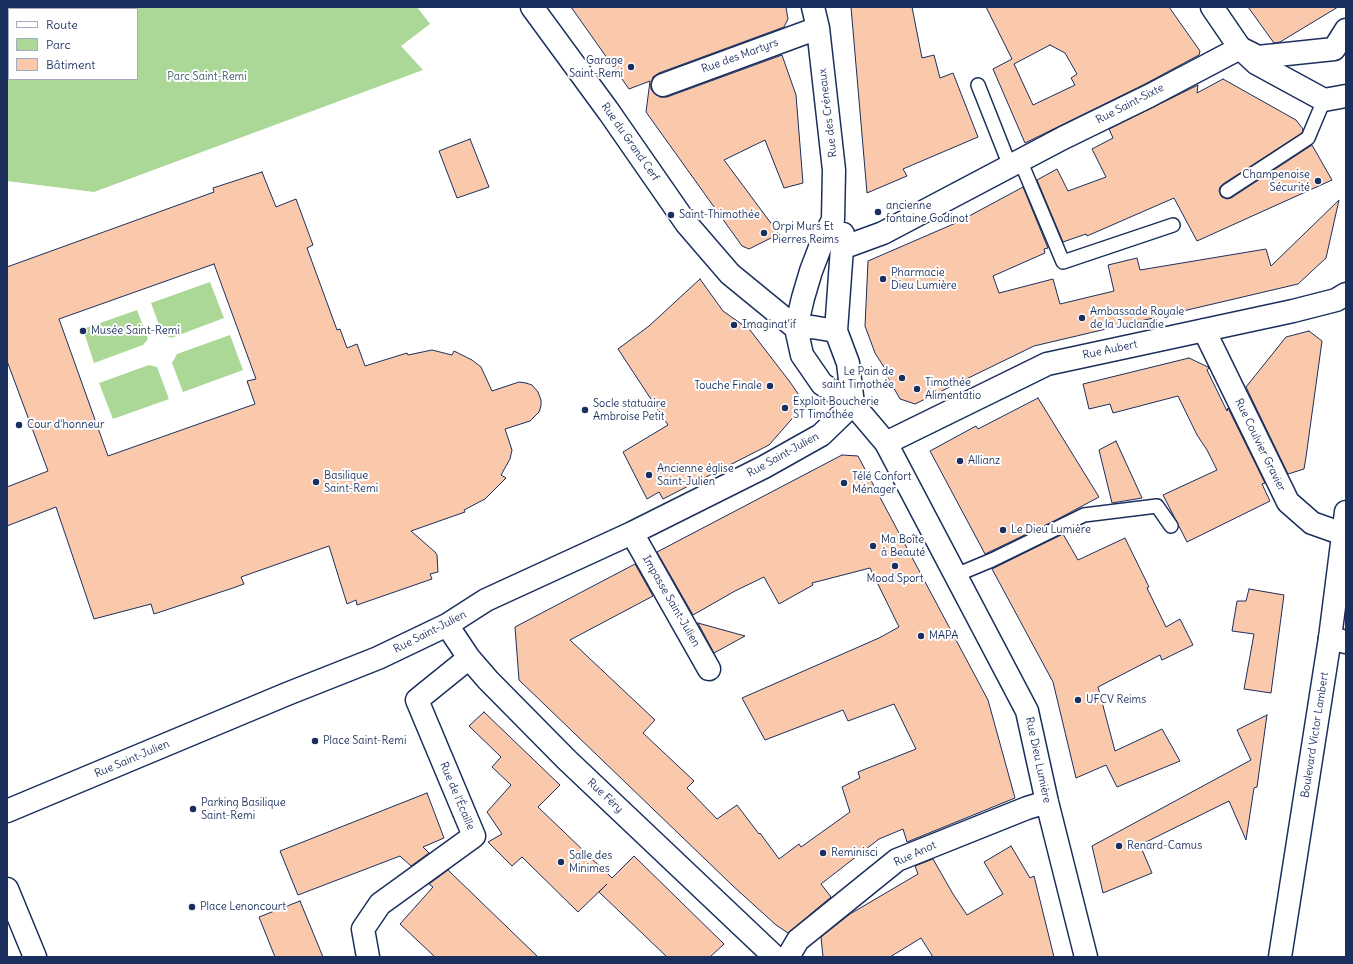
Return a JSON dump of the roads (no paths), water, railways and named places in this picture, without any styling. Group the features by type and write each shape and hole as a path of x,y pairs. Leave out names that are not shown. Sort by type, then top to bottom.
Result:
{"street":[{"name":"Rue du Grand Cerf","path":"532,7 609,112 686,223 730,274 796,328"},
{"path":"1212,7 1240,48 1256,63 1324,100 1346,96"},
{"name":"Rue des Martyrs","path":"663,85 816,17"},
{"name":"Rue des Créneaux","path":"816,17 834,170 833,220"},
{"path":"1240,48 1258,56 1334,49 1346,30"},
{"name":"Rue Saint-Sixte","path":"842,248 883,233 1015,163 1149,96 1240,48"},
{"path":"836,330 812,327 796,328 811,271 824,236 833,220 843,232 836,330 848,364 853,404"},
{"name":"Rue Aubert","path":"886,443 1047,364 1293,311 1336,300 1346,294"},
{"name":"Rue Dieu Lumière","path":"796,328 802,355 822,384 853,404 886,443 1027,711 1047,802 1086,957"},
{"name":"Rue Coulvier Gravier","path":"1204,330 1288,502 1312,523 1343,534"},
{"name":"Rue Saint-Julien","path":"7,811 287,694 378,658 447,625 486,600 632,533 764,467 821,435 853,404"},
{"name":"Boulevard Victor Lambert","path":"1280,957 1338,640 1343,534 1346,512"},
{"name":"Impasse Saint-Julien","path":"632,533 709,669"},
{"name":"Rue Féry","path":"447,625 469,658 488,680 567,760 775,957"},
{"name":"Rue de l'Écaille","path":"368,957 363,929 380,904 478,841 417,700 469,658"},
{"name":"Rue Anot","path":"788,957 798,940 897,860 1027,808 1047,802"},
{"path":"7,889 35,957"}],"lane":[{"path":"978,85 1063,262 1173,225"},
{"path":"1227,191 1308,138 1324,100"},
{"path":"956,575 992,560 1084,515 1157,506 1171,526"}],"place":[{"name":"Garage Saint-Remi","path":"631,67"},
{"name":"Champenoise Sécurité","path":"1318,181"},
{"name":"ancienne fontaine Godinot","path":"878,212"},
{"name":"Saint-Thimothée","path":"671,215"},
{"name":"Orpi Murs Et Pierres Reims","path":"764,233"},
{"name":"Pharmacie Dieu Lumière","path":"883,279"},
{"name":"Ambassade Royale de la Juclandie","path":"1082,318"},
{"name":"Imaginat’if","path":"734,325"},
{"name":"Musée Saint-Remi","path":"83,331"},
{"name":"Le Pain de saint Timothée","path":"902,378"},
{"name":"Touche Finale","path":"770,386"},
{"name":"Timothée Alimentatio","path":"917,389"},
{"name":"Exploit Boucherie ST Timothée","path":"785,408"},
{"name":"Socle statuaire Ambroise Petit","path":"585,410"},
{"name":"Cour d'honneur","path":"19,425"},
{"name":"Allianz","path":"960,461"},
{"name":"Ancienne église Saint-Julien","path":"649,475"},
{"name":"Basilique Saint-Remi","path":"316,482"},
{"name":"Télé Confort Ménager","path":"844,483"},
{"name":"Le Dieu Lumière","path":"1003,530"},
{"name":"Ma Boîte à Beauté","path":"873,546"},
{"name":"Mood Sport","path":"895,566"},
{"name":"MAPA","path":"921,636"},
{"name":"UFCV Reims","path":"1078,700"},
{"name":"Place Saint-Remi","path":"315,741"},
{"name":"Parking Basilique Saint-Remi","path":"193,809"},
{"name":"Renard-Camus","path":"1119,846"},
{"name":"Reminisci","path":"823,853"},
{"name":"Salle des Minimes","path":"561,862"},
{"name":"Place Lenoncourt","path":"192,907"}],"park label":[{"name":"Parc Saint-Remi","path":"207,77"}]}
